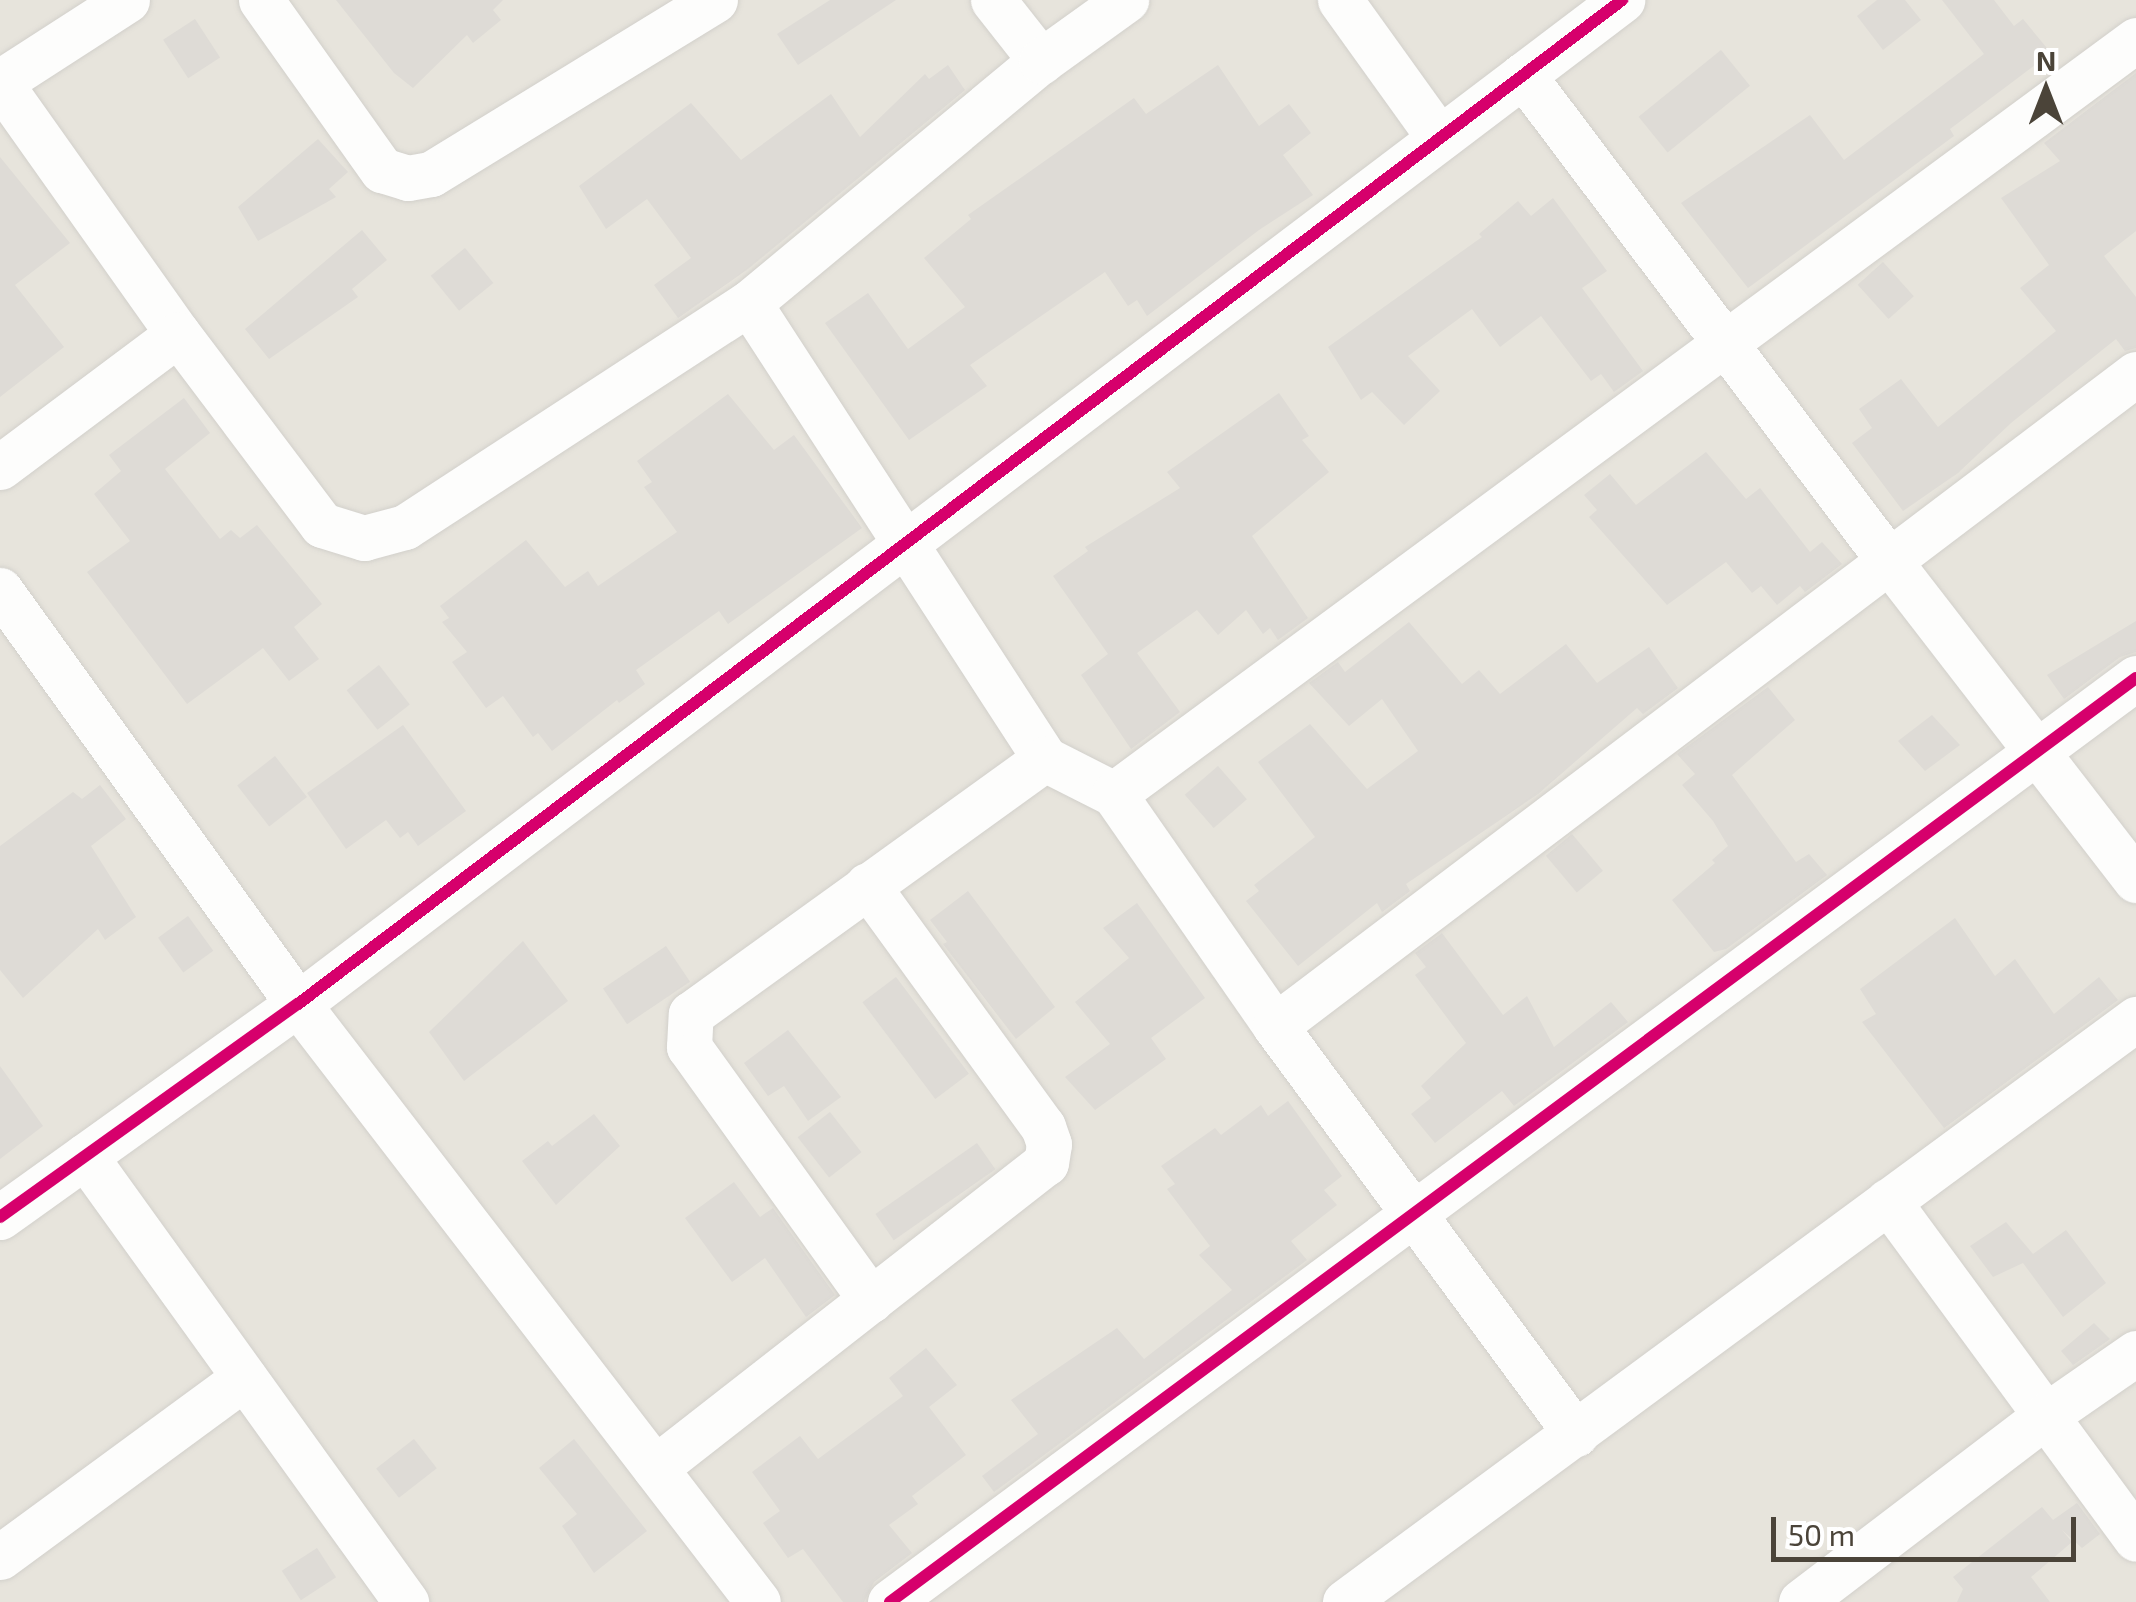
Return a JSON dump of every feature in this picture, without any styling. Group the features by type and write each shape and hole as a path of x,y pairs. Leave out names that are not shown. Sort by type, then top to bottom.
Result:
{"street":[{"path":"127,0 0,82 178,334 322,526 364,538 405,527 749,303 1041,62 1126,0"},
{"path":"261,0 382,170 408,178 432,174 714,0"},
{"path":"993,0 1041,62"},
{"path":"1340,0 1439,138"},
{"path":"0,1217 298,1004 1622,0"},
{"path":"1114,794 2136,40"},
{"path":"1523,75 1890,562 2136,880"},
{"path":"749,303 1045,760 1114,794 1275,1026 1576,1434"},
{"path":"0,467 178,334"},
{"path":"1275,1026 2136,374"},
{"path":"0,590 298,1004 655,1468 738,1595"},
{"path":"890,1602 2136,678"},
{"path":"871,1300 690,1047 691,1014 1045,760"},
{"path":"655,1468 1046,1163 1049,1144 1043,1127 867,885"},
{"path":"1345,1602 2136,1019"},
{"path":"86,1156 406,1602"},
{"path":"1888,1201 2048,1414 2136,1540"},
{"path":"1802,1602 2048,1414 2136,1353"},
{"path":"0,1558 244,1378"}],"shaded area":[{"path":"0,0 2136,0 2136,1602 0,1602"}],"building":[{"path":"336,0 503,0 493,10 501,20 473,43 467,35 413,88 394,73"},
{"path":"830,0 896,0 798,65 777,34"},
{"path":"1877,0 1905,0 1921,20 1883,50 1857,16"},
{"path":"1942,0 1994,0 2014,26 2023,19 2051,53 1950,129 1954,136 1748,288 1681,203 1810,115 1844,160 1984,54"},
{"path":"195,19 220,58 188,78 163,40"},
{"path":"1721,50 1750,86 1668,152 1639,117"},
{"path":"948,65 965,90 748,269 678,318 654,285 691,258 647,199 606,229 579,186 691,103 741,160 831,94 860,137 925,74 929,79"},
{"path":"1218,65 1259,126 1289,104 1311,133 1283,155 1313,195 1259,230 1147,316 1137,300 1128,306 1105,272 970,365 987,386 909,440 825,323 868,293 908,349 965,307 924,258 971,219 968,215 1134,98 1146,114"},
{"path":"2136,73 2136,231 2104,256 2136,297 2136,348 2125,351 2116,339 2011,423 1958,473 1903,511 1852,443 1872,428 1859,409 1901,379 1938,427 2056,331 2020,288 2049,265 2001,198 2060,161 2044,143"},
{"path":"318,139 348,172 329,189 336,197 258,241 238,207"},
{"path":"0,157 70,243 15,285 64,347 0,397"},
{"path":"1553,198 1607,271 1582,288 1643,371 1614,392 1601,374 1591,381 1541,316 1500,347 1472,309 1408,356 1440,391 1404,425 1372,392 1361,400 1328,347 1482,237 1479,234 1518,201 1531,216"},
{"path":"362,230 387,260 352,289 358,297 269,359 245,329"},
{"path":"465,248 493,283 459,311 431,276"},
{"path":"1883,262 1914,296 1889,319 1858,285"},
{"path":"1279,393 1309,436 1302,440 1329,472 1252,536 1308,618 1278,640 1270,628 1263,634 1246,610 1218,635 1197,610 1137,653 1180,712 1131,749 1081,675 1108,654 1053,576 1088,551 1085,547 1180,488 1167,472"},
{"path":"728,394 774,450 794,435 862,528 728,624 719,611 636,670 645,684 619,703 617,700 552,751 538,733 533,737 503,696 486,708 452,662 467,652 442,622 449,618 440,606 526,540 565,587 588,571 598,586 677,532 644,487 652,482 637,461"},
{"path":"184,398 210,433 165,469 220,539 231,530 240,538 257,525 322,604 294,627 319,659 289,681 263,648 187,704 87,572 130,541 94,494 121,471 109,455"},
{"path":"1706,452 1746,499 1760,488 1810,552 1822,542 1842,564 1805,592 1800,586 1777,605 1761,586 1752,593 1726,562 1667,605 1589,517 1597,510 1584,495 1610,474 1636,505"},
{"path":"2136,621 2136,652 2120,657 2064,699 2047,675"},
{"path":"1409,622 1462,684 1479,670 1500,694 1566,644 1597,683 1649,647 1678,688 1643,714 1637,708 1538,794 1406,884 1410,891 1382,912 1377,903 1298,966 1246,901 1259,891 1254,885 1315,837 1258,762 1310,724 1367,789 1418,751 1382,699 1349,726 1309,683 1338,662 1345,672"},
{"path":"379,665 410,704 377,730 347,690"},
{"path":"1768,687 1795,720 1732,775 1796,862 1809,854 1827,875 1726,949 1714,952 1672,900 1715,863 1712,860 1728,846 1713,821 1682,785 1695,774 1677,754"},
{"path":"1932,715 1960,745 1925,771 1898,741"},
{"path":"403,725 466,811 418,846 408,832 400,838 386,820 346,849 307,793"},
{"path":"275,756 307,797 269,827 237,786"},
{"path":"1218,766 1247,799 1214,828 1185,795"},
{"path":"100,785 126,819 91,846 136,917 105,940 98,929 23,998 0,970 0,846 73,792 82,799"},
{"path":"1572,834 1603,871 1577,893 1546,856"},
{"path":"968,891 1055,1007 1016,1039 943,944 947,942 930,920"},
{"path":"1137,903 1205,998 1151,1038 1166,1059 1095,1110 1065,1077 1110,1044 1075,1002 1129,958 1103,928"},
{"path":"188,916 213,951 183,973 158,938"},
{"path":"1955,918 1995,976 2015,959 2054,1014 2099,977 2118,1000 1944,1128 1862,1022 1876,1014 1860,989"},
{"path":"1442,933 1503,1015 1527,996 1554,1047 1611,1002 1628,1022 1514,1106 1502,1091 1435,1143 1411,1114 1431,1098 1421,1086 1466,1043 1415,975 1426,967 1415,953"},
{"path":"523,941 568,1001 464,1081 429,1032"},
{"path":"666,946 690,982 627,1024 603,988"},
{"path":"896,977 969,1074 935,1099 862,1002"},
{"path":"788,1030 841,1097 808,1121 784,1086 768,1096 744,1063"},
{"path":"0,1066 43,1126 0,1159"},
{"path":"1288,1101 1342,1176 1324,1190 1337,1205 1291,1241 1307,1260 994,1492 982,1476 1038,1434 1011,1400 1117,1328 1144,1359 1232,1290 1199,1255 1210,1246 1167,1189 1175,1184 1161,1166 1215,1128 1221,1135 1261,1105 1268,1116"},
{"path":"830,1112 861,1152 829,1177 798,1137"},
{"path":"594,1114 620,1146 556,1205 522,1161 548,1141 552,1146"},
{"path":"977,1143 995,1169 894,1240 875,1214"},
{"path":"734,1182 760,1217 773,1208 835,1295 806,1317 765,1258 732,1282 685,1218"},
{"path":"2006,1222 2033,1254 2066,1230 2106,1283 2063,1317 2023,1263 1993,1277 1970,1246"},
{"path":"2094,1323 2110,1339 2073,1365 2061,1351"},
{"path":"926,1348 957,1385 929,1407 966,1455 912,1496 918,1504 889,1525 912,1553 874,1582 864,1602 843,1602 803,1549 788,1558 763,1523 780,1511 752,1472 800,1436 818,1459 903,1396 889,1378"},
{"path":"414,1439 437,1468 399,1498 376,1469"},
{"path":"574,1439 647,1531 594,1573 562,1526 577,1514 539,1468"},
{"path":"2077,1503 2100,1534 2082,1548 2062,1530 2072,1542 2031,1577 2050,1602 1957,1602 1963,1589 1953,1577 2042,1507 2053,1520"},
{"path":"317,1548 336,1577 301,1600 282,1571"}],"cycle path":[{"path":"0,1217 298,1004 1622,0"},
{"path":"890,1602 2136,678"}]}
